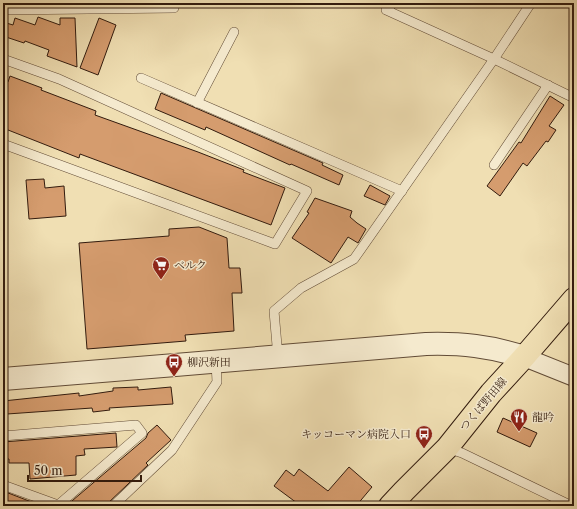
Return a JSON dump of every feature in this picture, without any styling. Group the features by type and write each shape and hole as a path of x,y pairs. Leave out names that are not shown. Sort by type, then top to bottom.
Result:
{"main road":[{"name":"つくば野田線","path":"390,506 447,448 492,393 574,299"}],"street":[{"path":"3,379 278,358 448,343 482,346 505,351 574,377"}],"lane":[{"path":"3,10 174,8 174,3"},
{"path":"393,3 386,10 494,59 574,98"},
{"path":"278,358 274,311 301,288 354,258 494,59 531,3"},
{"path":"197,102 234,32"},
{"path":"3,59 59,79 307,191 275,244 3,144"},
{"path":"141,78 402,191"},
{"path":"494,165 548,86"},
{"path":"113,506 172,450 217,382 216,362"},
{"path":"3,436 136,425 142,433 57,505 3,485"},
{"path":"447,448 462,453 567,504"}],"building":[{"path":"38,17 60,25 60,18 75,18 77,67 47,56 49,50 25,41 24,43 3,36 3,22 13,25 15,18 35,25"},
{"path":"99,18 116,25 98,75 80,68"},
{"path":"10,76 42,88 41,90 96,111 95,115 198,152 244,170 243,172 285,188 271,225 80,154 79,158 3,128 3,81 8,82"},
{"path":"161,93 323,163 322,165 343,175 339,185 291,164 290,165 206,127 205,130 155,109"},
{"path":"550,96 564,105 549,126 556,130 548,142 546,141 527,166 523,163 500,196 487,186 519,142 521,143"},
{"path":"44,179 45,188 64,186 66,216 29,219 26,180"},
{"path":"370,185 390,196 385,205 364,196"},
{"path":"315,198 352,211 350,217 366,229 358,243 348,237 331,263 292,238 309,213 307,212"},
{"name":"ベルク","path":"199,227 227,238 229,268 240,268 242,293 232,293 234,331 185,335 186,341 87,349 79,243 169,236 169,229"},
{"path":"138,387 138,390 171,387 173,404 109,408 110,410 93,412 92,408 7,414 3,413 3,401 79,393 79,396 113,391 113,388"},
{"path":"503,418 537,433 530,447 497,432"},
{"path":"157,425 171,440 146,463 148,465 105,506 66,506 146,438 148,433"},
{"path":"116,433 117,447 84,449 85,455 76,456 76,475 30,479 29,463 9,463 9,459 3,459 3,442"},
{"path":"349,467 372,487 356,506 301,506 274,486 286,470 294,476 299,469 328,491"},
{"path":"3,491 42,506 3,506"}],"place":[{"name":"ベルク","path":"161,280"},
{"name":"柳沢新田","path":"174,377"},
{"name":"龍吟","path":"519,432"},
{"name":"キッコーマン病院入口","path":"424,449"}]}
